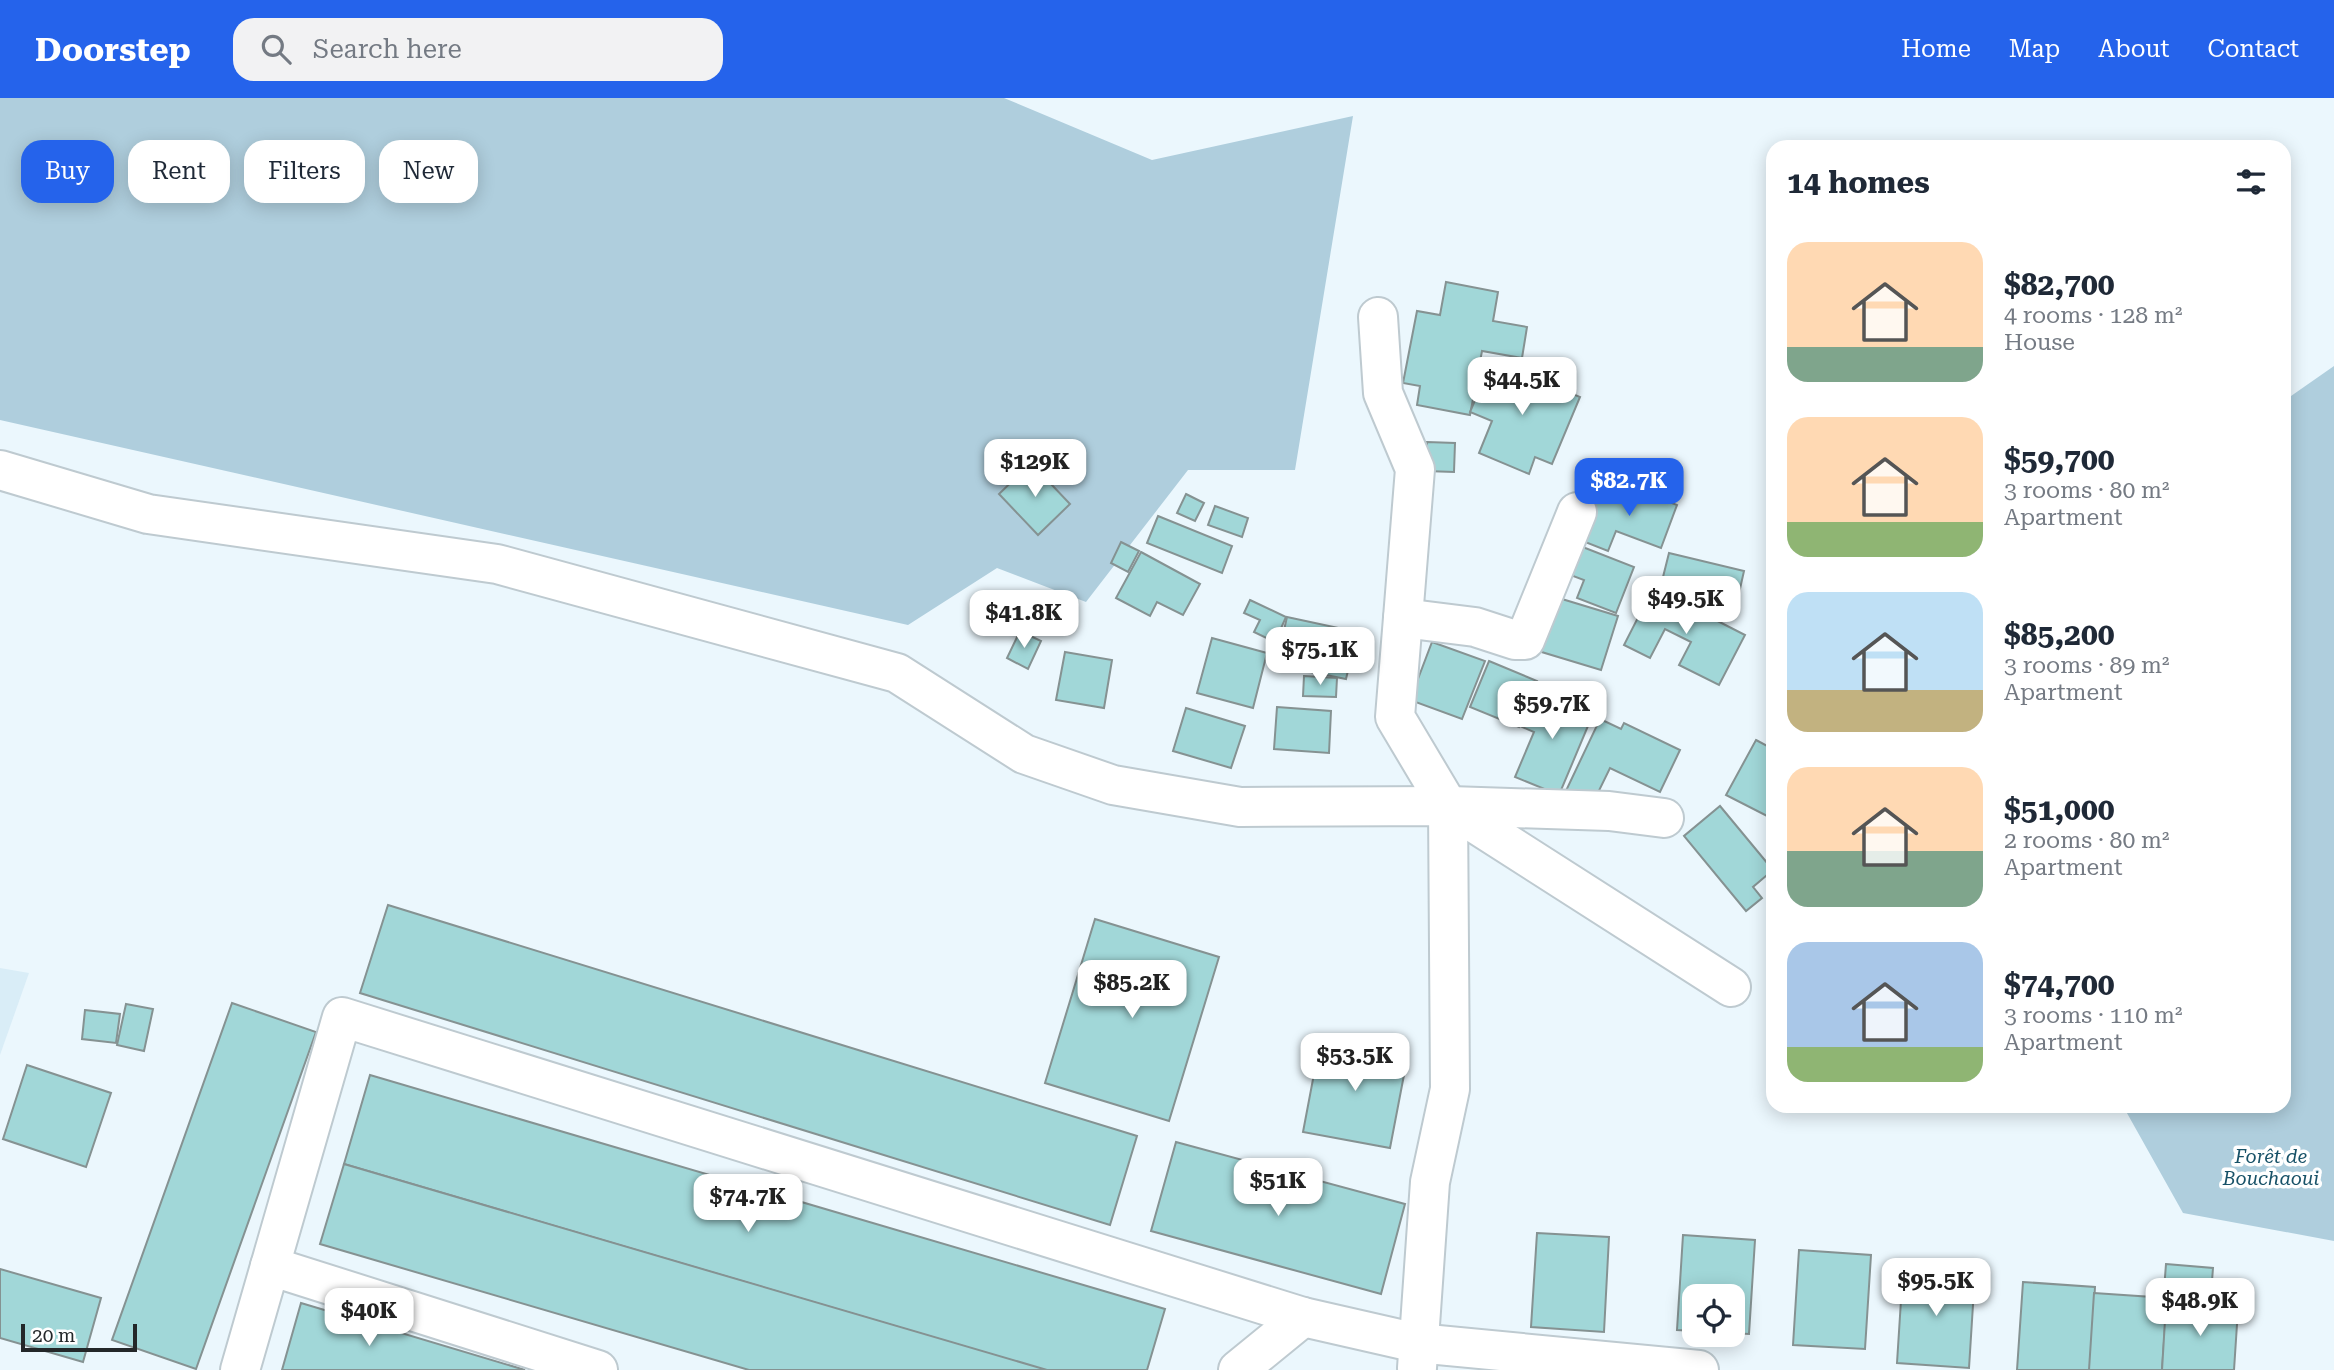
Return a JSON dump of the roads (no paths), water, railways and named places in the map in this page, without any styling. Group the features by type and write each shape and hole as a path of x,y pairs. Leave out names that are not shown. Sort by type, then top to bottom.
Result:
{"street":[{"path":"1378,317 1382,393 1415,469 1395,717 1448,806 1731,987"},
{"path":"0,470 148,514 497,564 897,673 1024,754 1113,785 1240,807 1448,806 1609,811 1664,818"},
{"path":"1403,618 1475,627 1515,640 1525,640 1577,512"},
{"path":"1417,1357 1430,1182 1450,1088 1448,806"},
{"path":"240,1370 342,1017 1303,1317 1417,1357 1699,1370"},
{"path":"270,1266 598,1370"},
{"path":"1238,1370 1303,1317"}],"park label":[{"name":"Forêt de Bouchaoui","path":"2271,1167"}]}
